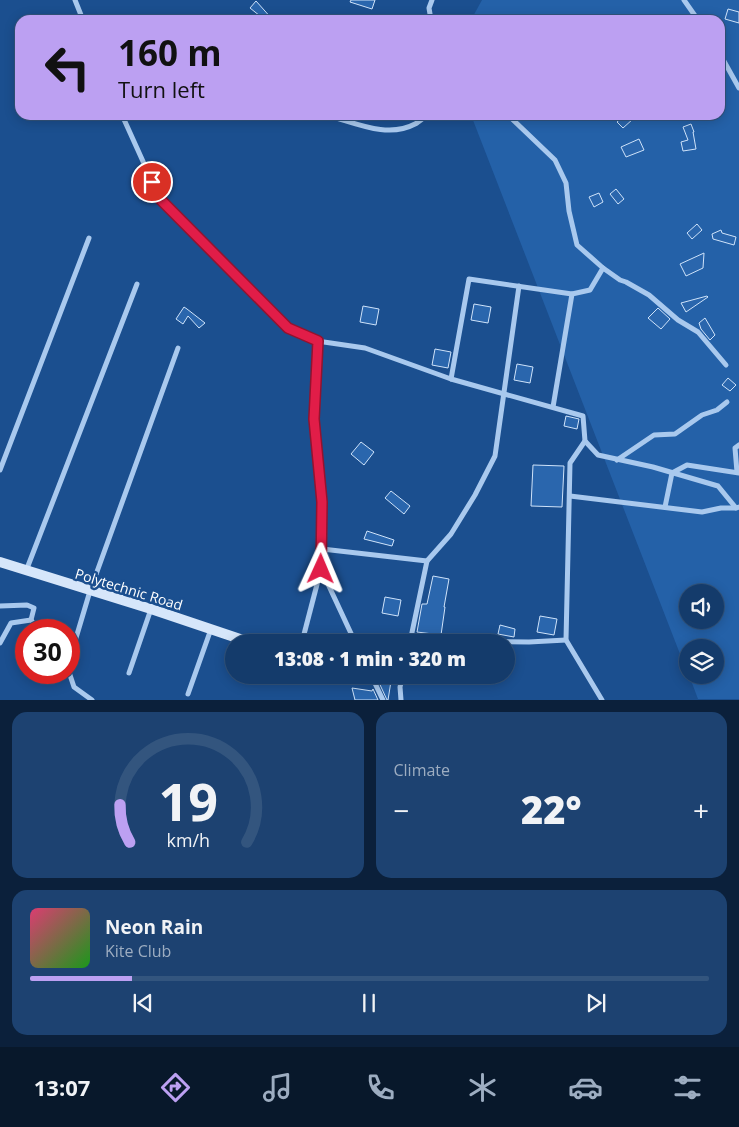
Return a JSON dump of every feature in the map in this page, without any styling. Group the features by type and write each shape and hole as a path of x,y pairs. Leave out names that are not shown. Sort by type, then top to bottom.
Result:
{"street":[{"path":"75,0 81,15"},
{"path":"430,15 429,8 432,0"},
{"path":"684,0 694,15"},
{"path":"725,63 739,88"},
{"path":"124,120 160,199 288,328 318,341 366,348 451,379 583,416 585,441 598,455 718,486 737,507"},
{"path":"344,120 384,131 402,128 420,120"},
{"path":"513,120 555,160 566,183 569,211 577,245 603,268 620,280 649,295 678,320 698,332 726,365"},
{"path":"0,470 89,238"},
{"path":"451,379 469,279 572,294 590,290 603,268"},
{"path":"26,571 137,284"},
{"path":"411,634 427,561 451,534 495,456 519,286"},
{"path":"553,407 572,294"},
{"path":"304,634 321,569 322,549 322,502 314,419 318,341"},
{"path":"80,625 90,591 178,348"},
{"path":"617,460 654,435 675,434 702,415 717,410 727,402"},
{"path":"585,441 570,463 566,640 602,700"},
{"path":"672,473 687,465 738,472 735,448 739,445"},
{"path":"665,507 672,473"},
{"path":"570,496 702,512 737,507"},
{"path":"322,549 427,561"},
{"name":"Polytechnic Road","path":"0,562 226,634"},
{"path":"321,569 351,634"},
{"path":"0,606 27,605 34,608 31,619"},
{"path":"129,673 151,609"},
{"path":"0,643 11,623 15,622"},
{"path":"188,694 211,629"},
{"path":"515,642 566,640"},
{"path":"73,684 74,687 92,700"},
{"path":"375,684 383,700"},
{"path":"400,700 401,684"}],"shaded area":[{"path":"482,0 739,0 739,699 698,699 692,684 724,684 724,639 679,639 679,651 473,120 725,120 725,15 474,15"}],"building":[{"path":"351,0 375,0 372,9 350,2"},
{"path":"256,1 269,15 259,15 250,8"},
{"path":"728,9 739,12 739,23 725,19"},
{"path":"619,120 632,120 623,128 617,122"},
{"path":"691,124 696,149 683,151 681,142 688,140 683,127"},
{"path":"639,139 644,150 626,157 621,147"},
{"path":"616,189 624,199 618,204 610,194"},
{"path":"599,193 603,202 594,207 589,197"},
{"path":"697,224 702,230 692,239 687,233"},
{"path":"721,230 722,233 736,237 734,245 713,239 712,234"},
{"path":"704,253 703,268 686,276 680,264"},
{"path":"707,296 686,312 681,303"},
{"path":"474,304 491,307 488,323 471,320"},
{"path":"363,306 379,309 376,325 360,322"},
{"path":"184,307 205,323 199,328 188,316 183,324 176,319"},
{"path":"658,308 670,319 661,329 648,318"},
{"path":"705,318 715,335 710,340 701,329 699,323"},
{"path":"435,349 451,352 448,368 432,365"},
{"path":"517,364 533,367 530,383 514,380"},
{"path":"728,378 736,385 730,391 722,385"},
{"path":"566,416 579,419 577,429 564,426"},
{"path":"361,442 374,452 364,465 351,454"},
{"path":"533,465 564,466 562,507 531,506"},
{"path":"391,491 410,506 404,514 385,498"},
{"path":"367,531 394,540 392,546 364,539"},
{"path":"433,576 449,579 441,634 417,632 422,604 427,604"},
{"path":"385,597 401,600 398,616 382,613"},
{"path":"540,616 557,619 554,635 537,632"},
{"path":"500,625 515,629 514,634 498,634"},
{"path":"380,684 391,684 387,700"},
{"path":"352,688 372,691 373,689 378,700 355,700"}],"route":[{"path":"152,182 160,199 288,328 318,341 314,419 322,502 321,569"}]}
